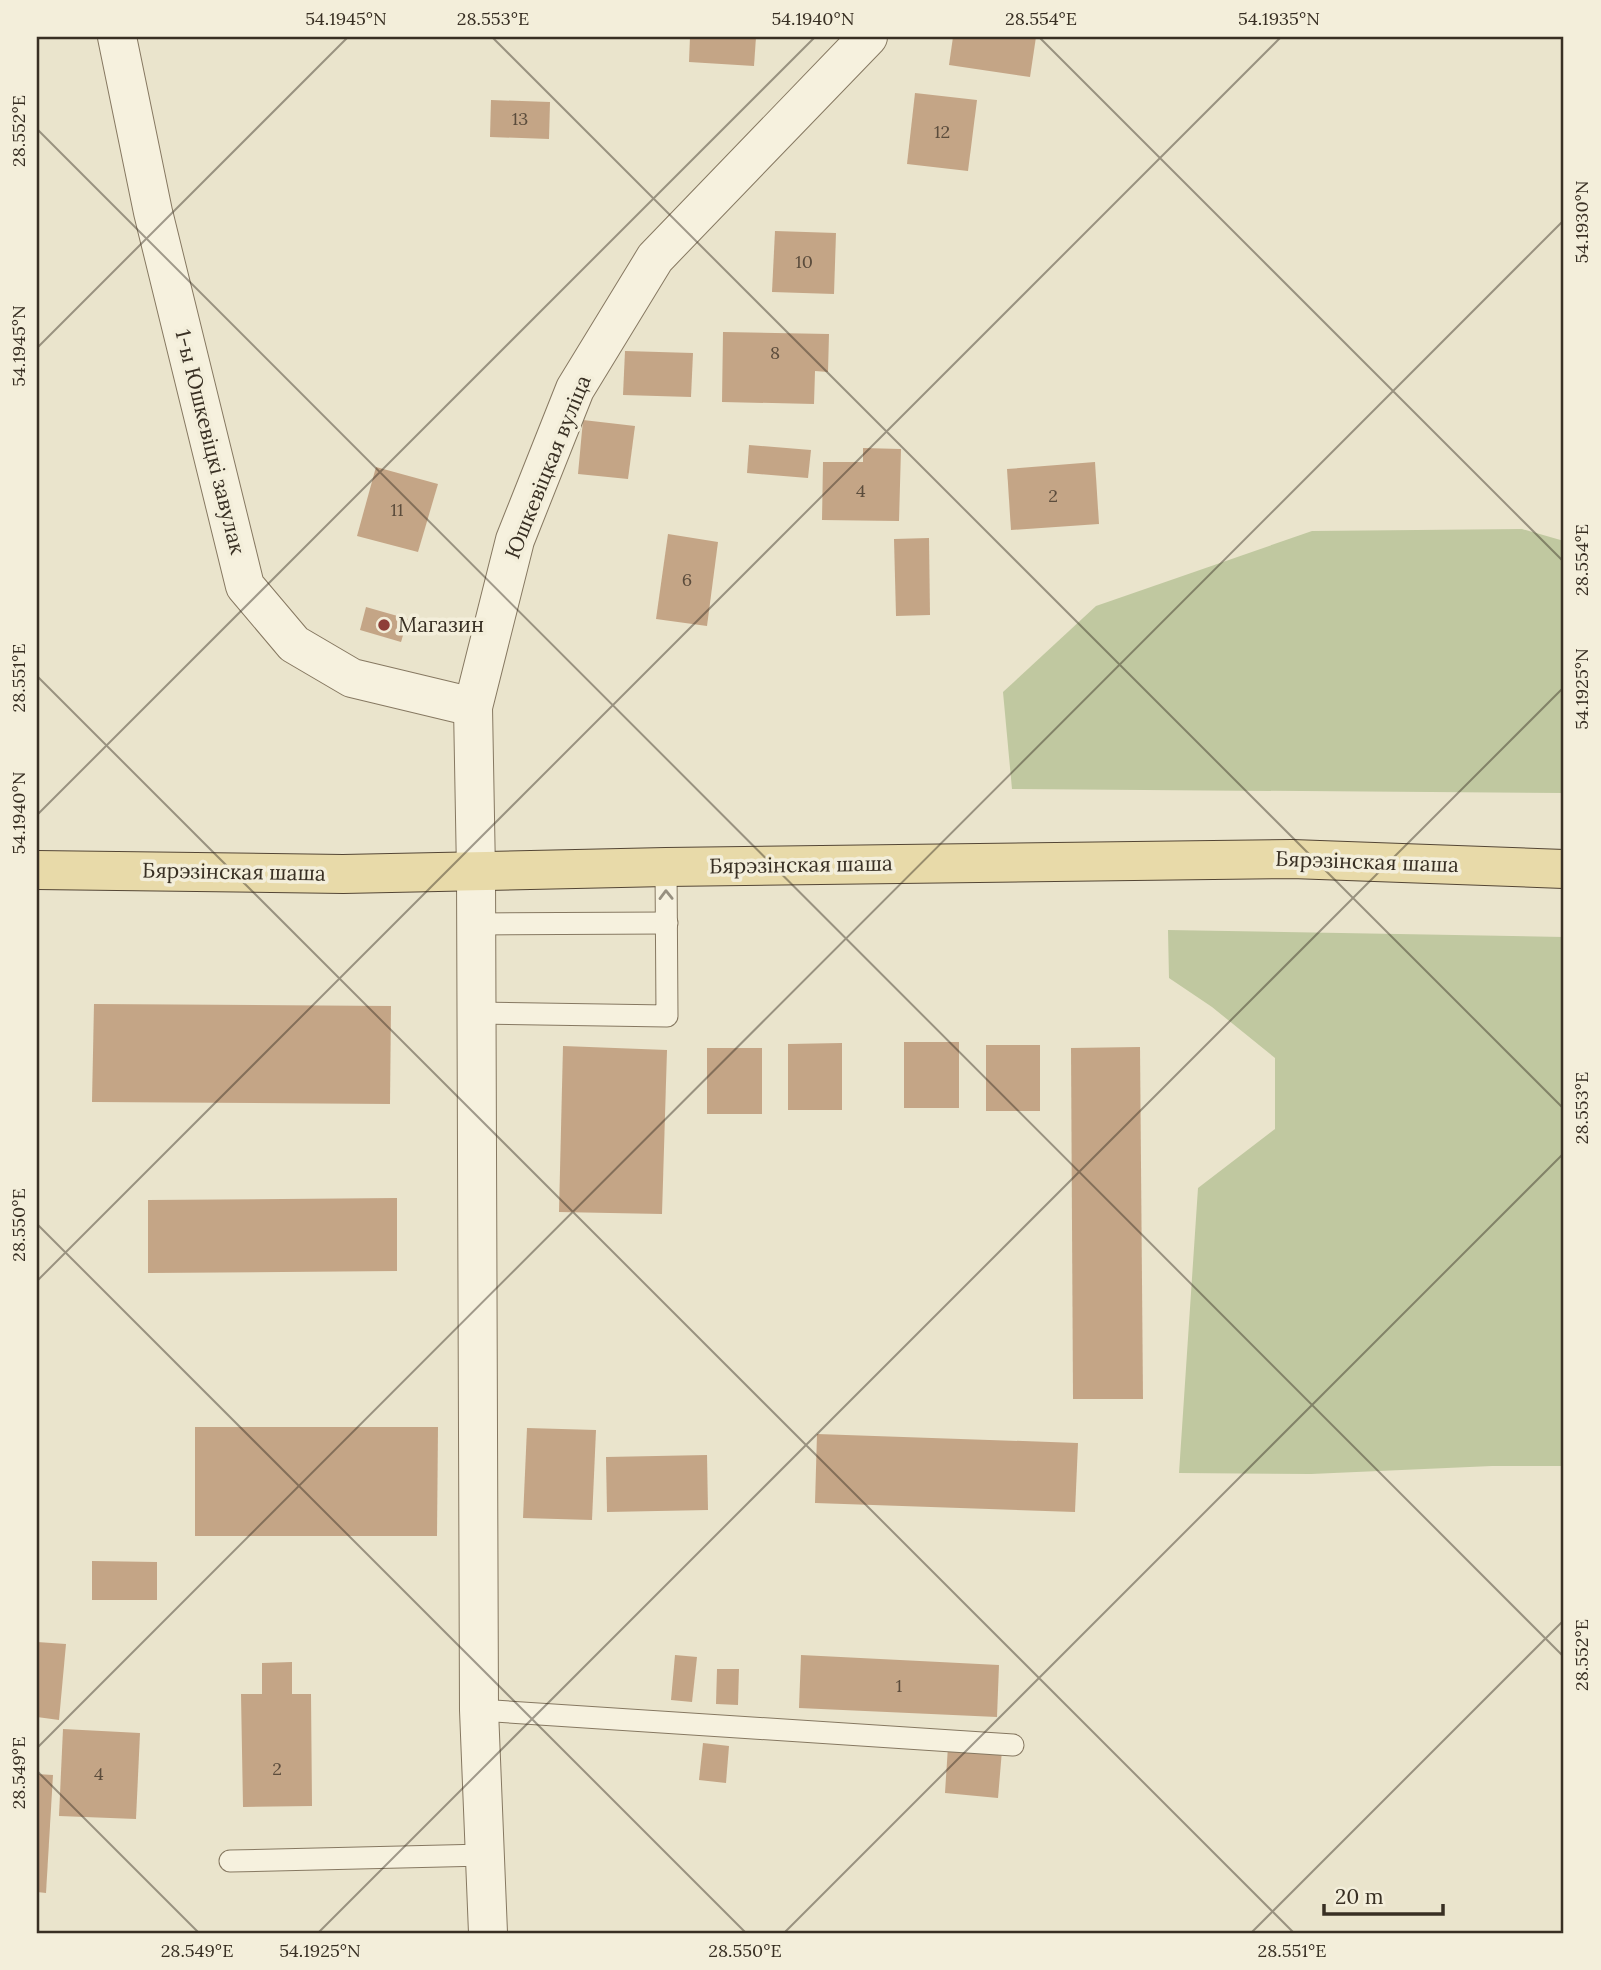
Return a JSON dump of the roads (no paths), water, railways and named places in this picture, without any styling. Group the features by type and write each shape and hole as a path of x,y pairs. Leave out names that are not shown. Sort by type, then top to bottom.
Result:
{"main road":[{"name":"Бярэзінская шаша","path":"37,870 343,874 1292,859 1564,869"}],"street":[{"name":"1-ы Юшкевіцкі завулак","path":"117,37 153,212 245,586 294,644 352,678 473,707"},
{"name":"Юшкевіцкая вуліца","path":"488,1933 479,1710 477,925 473,707 515,540 575,389 655,258 868,37"}],"lane":[{"path":"477,1013 667,1016 666,867"},
{"path":"477,925 667,923"},
{"path":"479,1710 1013,1745"},
{"path":"230,1861 485,1855"}],"place":[{"name":"Магазин","path":"384,625"}]}
